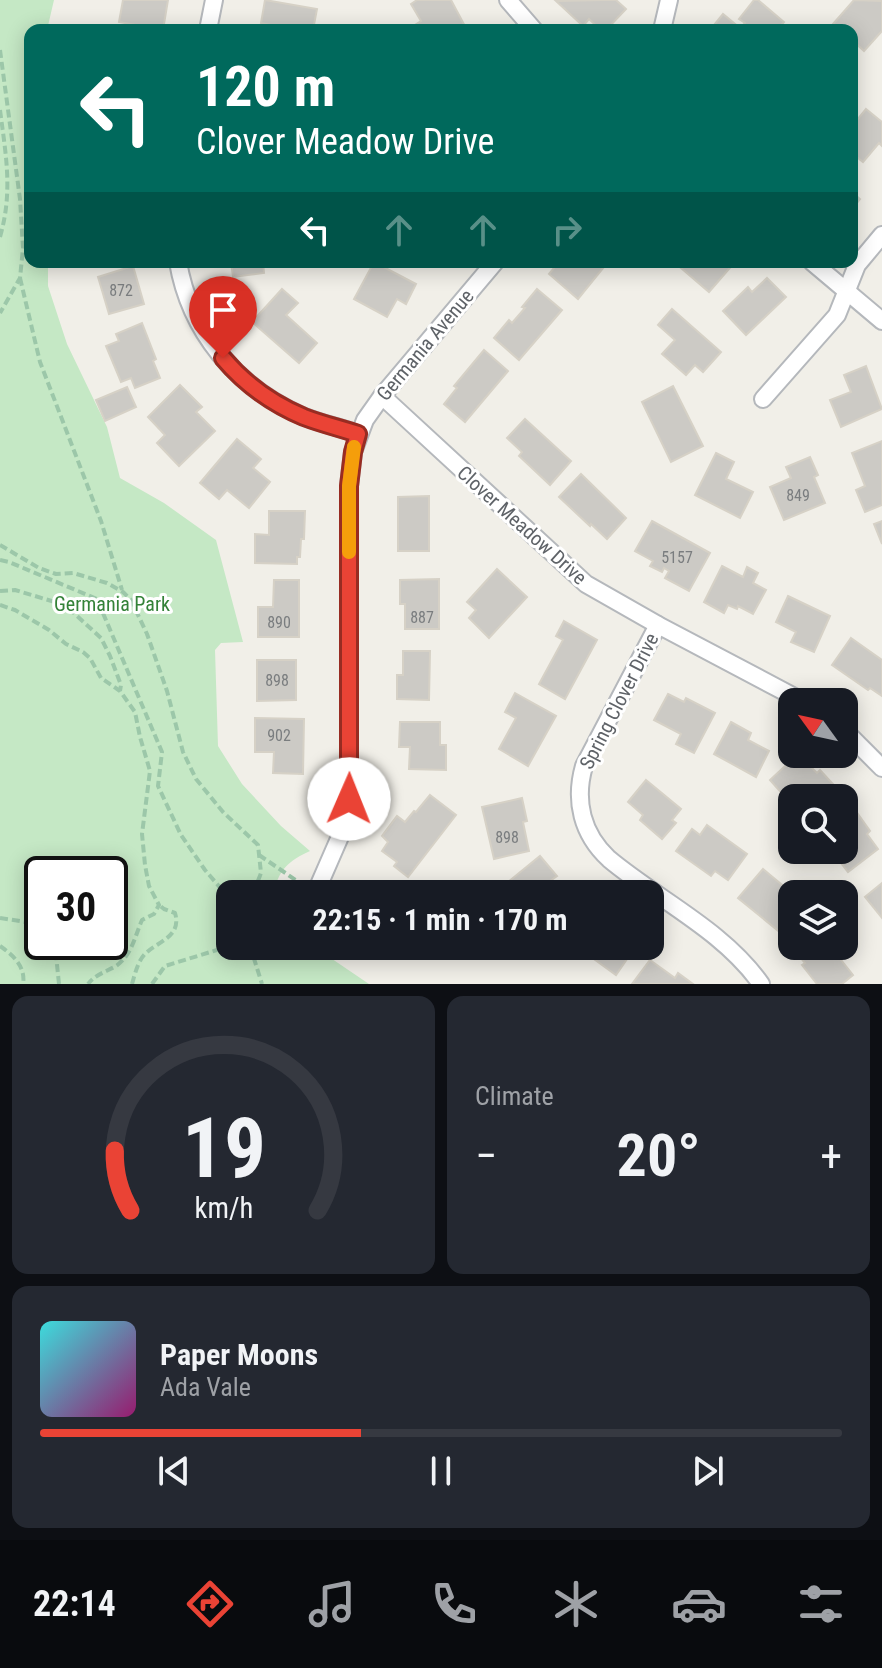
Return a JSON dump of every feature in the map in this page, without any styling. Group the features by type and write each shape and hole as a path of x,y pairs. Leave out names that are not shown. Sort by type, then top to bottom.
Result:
{"street":[{"path":"209,24 214,0"},
{"path":"508,0 529,24"},
{"path":"663,24 669,0"},
{"path":"858,264 882,235"},
{"path":"180,268 196,319 233,370 288,409 358,434"},
{"name":"Germania Avenue","path":"321,880 342,832 349,799 349,486 353,452 365,420 382,396 486,268"},
{"path":"819,268 882,321"},
{"path":"763,399 837,315 856,268"},
{"name":"Clover Meadow Drive","path":"382,396 575,575 598,592 778,688"},
{"name":"Spring Clover Drive","path":"658,625 584,766 579,789 583,820 595,845 609,859 716,938 761,984"},
{"path":"858,744 882,768"}],"path":[{"path":"0,50 20,199 23,248 20,278 40,362 101,521 123,592"},
{"path":"0,110 8,179 7,214 0,237"},
{"path":"0,313 20,278"},
{"path":"0,545 39,568 56,574 73,573 107,583 131,600 167,691 183,752 196,779 223,812 258,845 261,873 258,880"},
{"path":"0,560 97,599 162,752 158,786 181,835 216,883"},
{"path":"0,591 15,590 65,605 101,638 121,685 120,691"},
{"path":"0,605 15,610 83,652 101,678 120,691 135,712 150,771 142,834 149,886 159,905 175,913 178,920 162,943 145,954 132,984"},
{"path":"259,855 295,880"},
{"path":"88,984 118,965 130,951 142,920 154,914 159,905"},
{"path":"0,918 24,922"},
{"path":"0,946 19,961 23,984"},
{"path":"152,984 165,966 216,950"},
{"path":"57,960 59,984"},
{"path":"254,960 262,984"}],"green space":[{"name":"Germania Park","path":"0,0 54,0 48,24 24,24 24,268 48,268 48,286 67,344 107,427 120,478 164,503 216,540 243,642 221,643 215,650 218,746 242,784 281,826 310,851 285,867 278,880 216,880 216,960 334,960 369,984 0,984"}],"building":[{"path":"123,0 168,0 164,24 119,22"},
{"path":"265,0 317,9 314,24 261,23"},
{"path":"417,0 451,0 464,24 416,24 421,21 411,4"},
{"path":"616,0 626,9 612,24 594,24 589,19 581,24 556,1"},
{"path":"754,0 758,0 784,22 744,24 739,19"},
{"path":"854,0 882,1 882,31 864,51 858,46 858,24 833,24"},
{"path":"723,14 735,24 715,24"},
{"path":"866,109 882,122 882,146 879,143 863,162 858,158 858,119"},
{"path":"134,268 144,304 109,314 98,277"},
{"path":"232,268 264,268 264,273 233,277"},
{"path":"371,268 385,268 416,284 406,304 397,299 387,317 354,299"},
{"path":"554,268 603,268 578,299 549,274"},
{"path":"681,268 730,268 709,292"},
{"path":"767,278 786,297 746,335 723,311 748,287 752,292"},
{"path":"282,289 298,303 286,315 317,343 299,363 252,322"},
{"path":"537,289 562,310 519,360 494,338 509,320 512,323"},
{"path":"672,309 721,352 703,372 695,365 686,375 662,354 675,340 658,325"},
{"path":"142,323 160,378 135,388 131,378 121,382 106,346 119,341 116,334"},
{"path":"484,350 508,371 465,422 444,404 457,388 454,386"},
{"path":"866,366 882,409 841,427 830,400 851,392 844,375"},
{"path":"180,385 202,407 196,412 215,431 179,466 157,443 165,435 148,417"},
{"path":"673,386 703,446 671,462 642,402"},
{"path":"127,387 136,407 105,421 96,400"},
{"path":"525,419 571,461 550,485 519,456 522,452 507,438"},
{"path":"237,439 261,459 253,468 270,482 249,508 227,490 219,499 200,483"},
{"path":"882,441 882,505 865,512 856,490 865,486 852,453"},
{"path":"716,453 734,462 726,479 753,492 740,518 695,495"},
{"path":"810,457 825,503 784,520 770,487 791,478 786,467"},
{"path":"581,474 626,518 607,539 559,497"},
{"path":"429,496 429,551 398,551 398,497"},
{"path":"269,511 305,511 304,539 301,539 297,564 255,563 255,534 269,535"},
{"path":"652,521 710,553 689,591 665,578 669,571 664,568 662,572 650,566 653,561 635,551"},
{"path":"882,521 882,544 874,524"},
{"path":"722,566 743,577 747,567 758,573 753,583 766,590 753,614 738,606 737,609 728,605 724,613 704,602"},
{"path":"497,569 527,597 489,638 469,618 476,610 467,602"},
{"path":"439,579 439,629 405,629 405,604 400,604 400,580"},
{"path":"274,580 299,580 299,637 258,637 258,607 273,607"},
{"path":"788,596 830,616 814,652 791,642 796,632 776,622"},
{"path":"564,621 597,640 565,699 539,684 563,640 556,636"},
{"path":"851,638 882,660 882,696 832,665"},
{"path":"403,651 430,651 429,700 397,699 397,675 403,675"},
{"path":"257,660 296,660 296,700 257,701"},
{"path":"515,693 556,716 528,766 499,749 516,718 505,712"},
{"path":"668,694 684,702 686,698 715,713 694,753 676,744 681,734 654,720"},
{"path":"255,718 304,719 303,774 273,773 274,752 255,752"},
{"path":"400,722 440,722 440,745 446,745 446,770 409,769 410,747 399,747"},
{"path":"731,722 751,733 748,740 769,751 756,777 714,754"},
{"path":"783,768 812,768 817,773 820,770 833,784 778,784 778,789 770,780"},
{"path":"646,780 681,809 672,820 676,823 662,839 640,820 643,815 628,802"},
{"path":"430,795 456,815 408,877 394,866 397,862 382,851 388,842 382,836 397,816 405,822"},
{"path":"522,798 529,851 494,859 482,807"},
{"path":"858,814 878,849 848,872 842,864 858,864"},
{"path":"707,825 747,854 728,880 715,871 711,876 676,851 692,829 700,835"},
{"path":"540,856 557,876 552,880 510,880"},
{"path":"763,869 778,882 778,931 738,898"},
{"path":"882,883 882,918 865,897"},
{"path":"595,960 626,960 616,975"},
{"path":"650,960 675,978 678,973 693,984 632,984"},
{"path":"803,960 841,960 853,975 842,984 817,984 802,965 805,963"}],"slow traffic":[{"path":"349,552 349,486 354,447"}],"route":[{"path":"223,358 245,381 288,409 358,434 349,486 349,799"}]}
